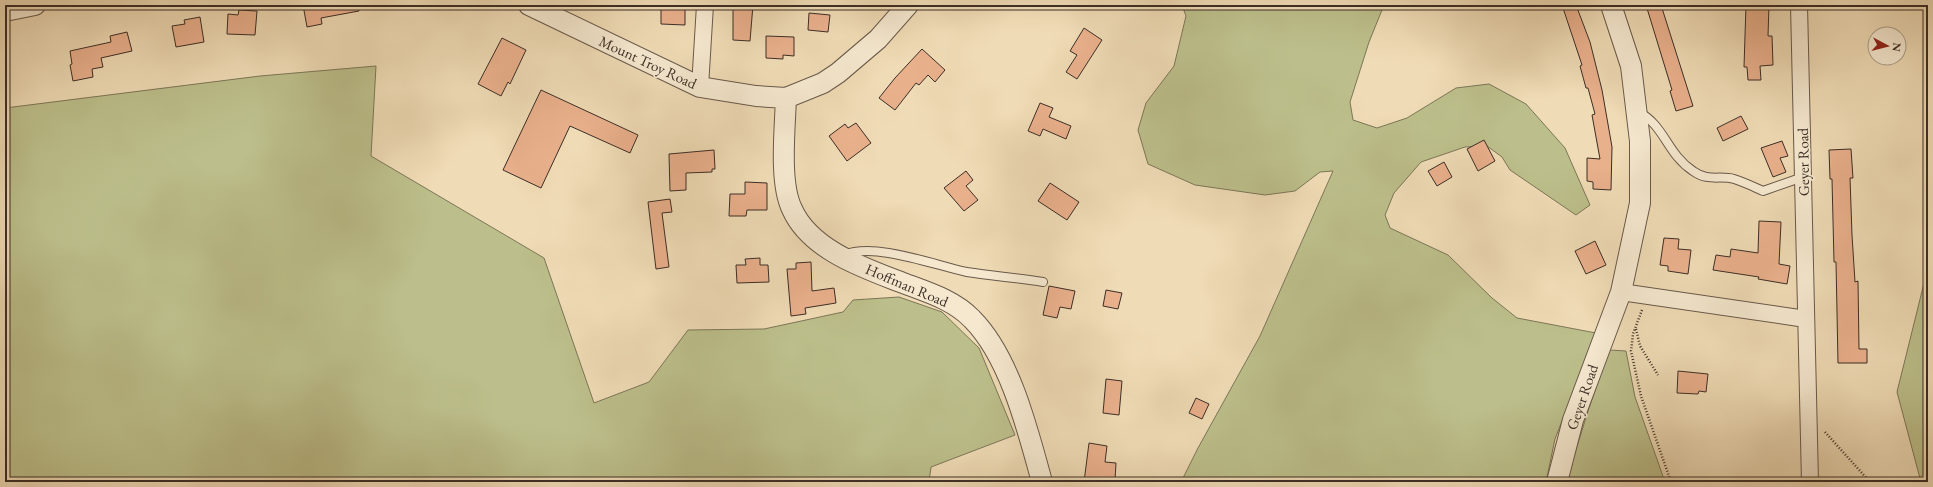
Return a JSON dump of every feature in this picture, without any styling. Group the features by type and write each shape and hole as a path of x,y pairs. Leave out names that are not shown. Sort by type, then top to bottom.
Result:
{"street":[{"path":"5,11 36,5"},
{"name":"Mount Troy Road","path":"529,5 700,87 756,96 786,98 823,83 838,73 878,39 908,5"},
{"path":"700,87 705,5"},
{"name":"Geyer Road","path":"1556,482 1573,420 1621,292 1640,203 1640,141 1631,66 1611,5"},
{"name":"Geyer Road","path":"1799,5 1810,482"},
{"name":"Hoffman Road","path":"786,98 784,178 791,209 811,237 842,256 884,276 933,294 972,318 993,344 1020,406 1042,482"},
{"path":"1621,292 1806,319"}],"lane":[{"path":"1637,111 1647,116 1659,128 1677,159 1694,172 1711,179 1733,179 1763,191 1803,177"},
{"path":"842,256 854,251 872,251 968,272 1043,282"}],"path":[{"path":"1647,296 1635,329 1631,352 1641,396 1671,482"},
{"path":"1635,329 1640,346 1658,375"},
{"path":"1808,414 1870,482"}],"green space":[{"path":"1182,5 1384,5 1369,42 1350,102 1353,120 1377,128 1407,118 1456,88 1489,84 1526,104 1565,148 1590,205 1576,215 1510,170 1502,157 1487,146 1465,147 1421,162 1394,193 1385,215 1390,228 1448,255 1492,298 1517,318 1596,333 1555,439 1546,482 1181,482 1198,448 1260,336 1333,171 1320,172 1295,191 1265,195 1195,185 1148,164 1138,130 1146,103 1174,66 1186,16"},
{"path":"376,66 371,156 544,258 594,403 649,382 688,330 764,329 843,312 853,300 899,297 942,312 979,348 1015,435 931,467 929,482 5,482 5,108 260,76"},
{"path":"1928,267 1928,482 1921,482 1897,392"},
{"path":"1609,350 1626,351 1635,397 1665,482 1566,482"}],"building":[{"path":"303,5 358,5 359,11 321,18 322,24 307,27"},
{"path":"661,5 685,5 685,25 661,24"},
{"path":"733,5 753,5 750,41 733,40"},
{"path":"1562,5 1576,5 1590,42 1602,90 1612,147 1611,190 1593,189 1593,182 1587,181 1587,158 1600,159 1592,115 1595,114 1580,66 1582,65"},
{"path":"1646,5 1661,5 1693,106 1676,111 1670,91 1672,90"},
{"path":"1746,5 1769,5 1768,36 1772,36 1773,65 1760,66 1761,80 1748,80 1747,67 1744,67"},
{"path":"239,10 257,11 255,35 227,34 228,14 238,15"},
{"path":"809,13 830,15 828,32 808,30"},
{"path":"200,17 204,42 176,47 172,26 185,24 184,20"},
{"path":"1084,28 1102,40 1077,79 1066,72 1077,55 1070,51"},
{"path":"127,32 132,51 101,58 103,67 92,69 93,77 73,81 70,65 72,64 70,51 111,42 110,36"},
{"path":"766,36 794,37 794,56 783,55 783,59 766,58"},
{"path":"502,38 526,50 510,84 508,82 501,96 478,84"},
{"path":"922,49 945,70 935,82 928,75 919,85 916,83 895,110 879,98"},
{"path":"541,90 638,135 630,153 570,126 541,188 503,170"},
{"path":"1040,103 1053,108 1049,117 1071,126 1066,139 1043,129 1040,136 1028,131"},
{"path":"1741,116 1748,129 1723,141 1717,128"},
{"path":"856,123 871,143 847,161 829,136 845,124 848,128"},
{"path":"1484,140 1495,161 1478,171 1467,149"},
{"path":"1782,141 1788,156 1780,158 1786,172 1773,177 1761,148"},
{"path":"1851,149 1853,178 1850,178 1852,235 1855,282 1858,281 1859,349 1867,349 1867,363 1838,363 1836,262 1834,262 1832,179 1830,179 1829,150"},
{"path":"714,150 715,169 712,169 712,172 686,173 686,190 670,191 669,154"},
{"path":"1444,162 1452,177 1437,186 1428,171"},
{"path":"966,171 973,180 966,186 978,200 964,211 944,188"},
{"path":"745,182 767,183 767,210 747,210 746,216 729,216 730,194 745,194"},
{"path":"1050,183 1079,202 1067,220 1038,201"},
{"path":"670,199 672,212 662,213 669,267 656,269 648,202"},
{"path":"1759,221 1781,222 1779,264 1790,266 1787,284 1758,279 1759,277 1713,270 1716,255 1730,257 1731,249 1758,253"},
{"path":"1664,238 1679,239 1678,249 1691,250 1688,274 1668,271 1668,266 1660,265"},
{"path":"1595,241 1606,265 1586,274 1575,251"},
{"path":"760,258 760,265 768,265 769,282 737,283 736,265 746,265 745,259"},
{"path":"811,262 812,291 834,288 836,303 805,308 806,314 791,316 787,269 796,269 796,263"},
{"path":"1049,286 1075,291 1071,309 1060,307 1057,318 1043,315"},
{"path":"1106,290 1122,293 1118,309 1103,306"},
{"path":"1678,371 1708,374 1706,392 1699,391 1698,394 1677,393"},
{"path":"1106,379 1122,381 1119,415 1103,413"},
{"path":"1196,398 1209,404 1202,419 1189,413"},
{"path":"1089,443 1107,446 1105,462 1116,463 1115,480 1103,480 1103,482 1084,482"}]}
